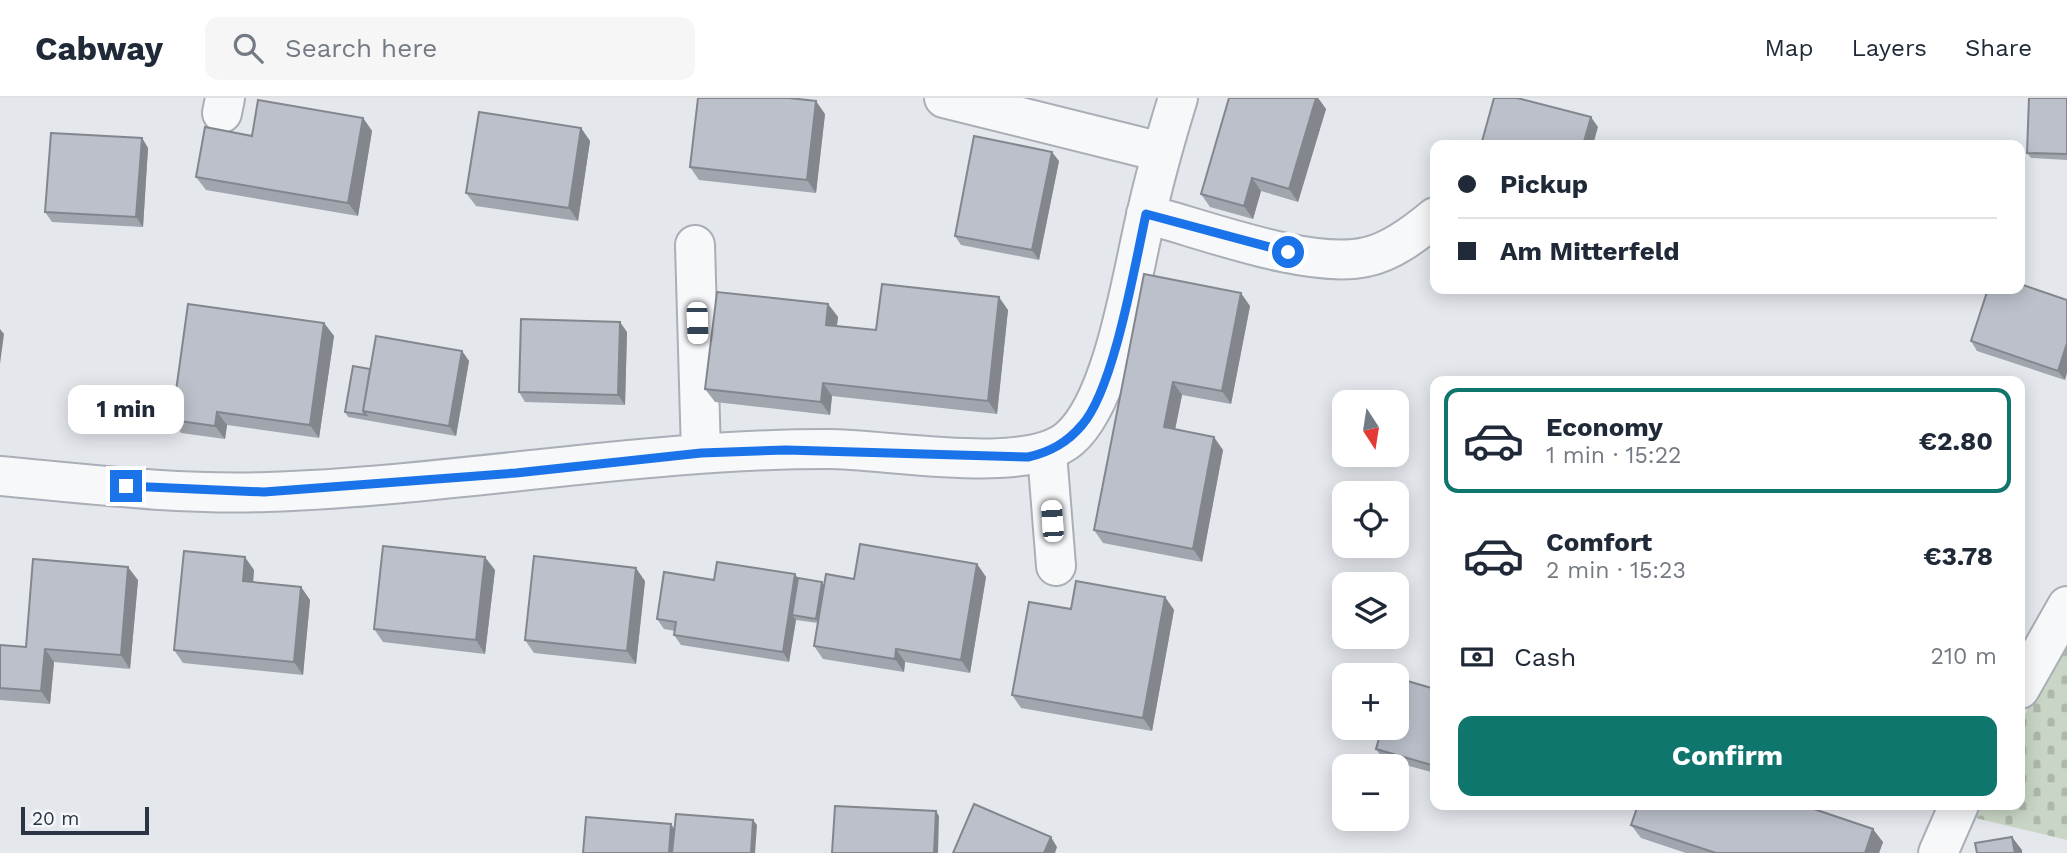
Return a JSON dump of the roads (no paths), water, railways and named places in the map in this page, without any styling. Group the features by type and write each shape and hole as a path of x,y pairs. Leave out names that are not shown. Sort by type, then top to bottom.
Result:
{"street":[{"path":"944,98 1161,152"},
{"path":"0,476 181,490 264,492 516,473 701,453 832,449 1010,458 1047,453 1068,440 1085,423 1096,400 1122,318 1161,152 1178,98"},
{"path":"1146,214 1288,252 1327,258 1366,257 1413,235 1430,221"},
{"path":"695,245 701,453"},
{"path":"1047,453 1056,566"},
{"path":"2025,680 2067,606"},
{"path":"1938,853 1957,810"}]}
